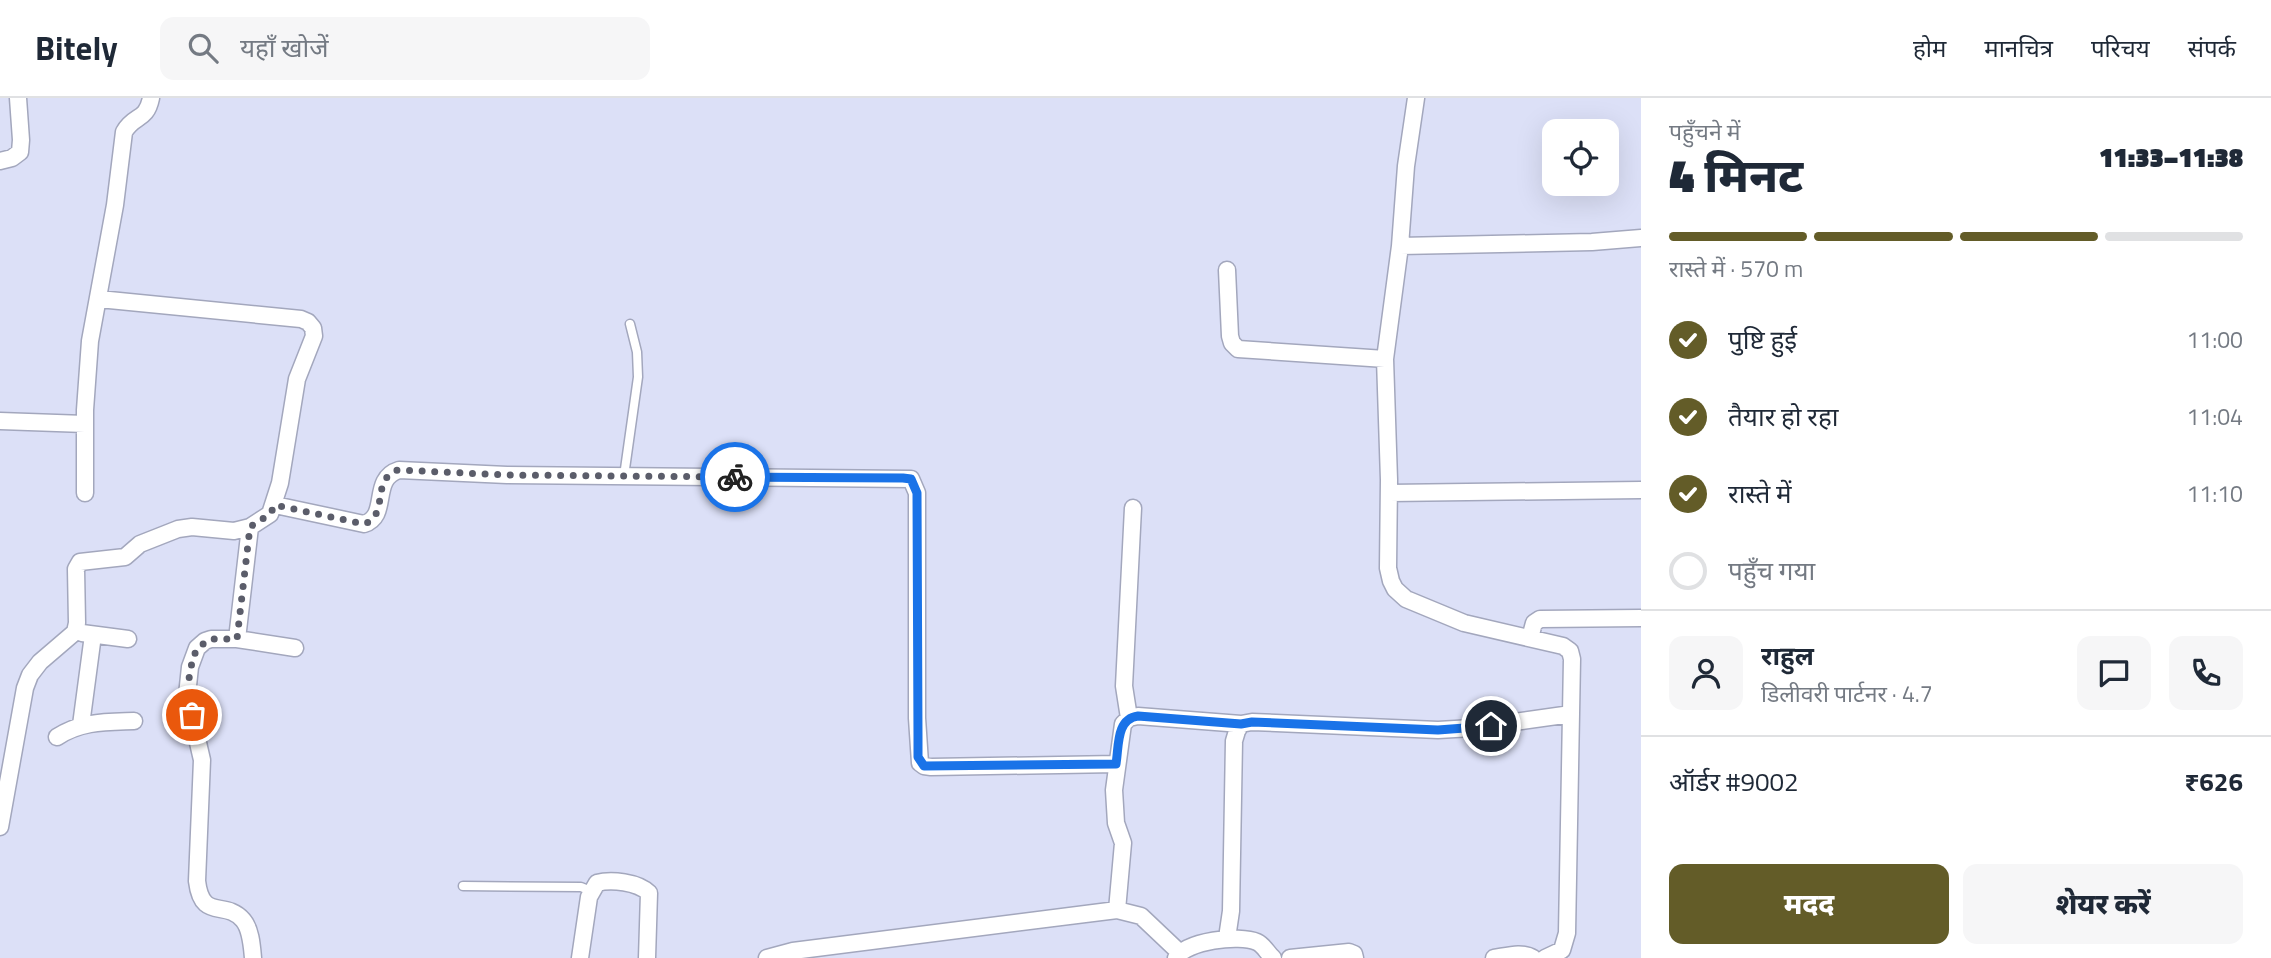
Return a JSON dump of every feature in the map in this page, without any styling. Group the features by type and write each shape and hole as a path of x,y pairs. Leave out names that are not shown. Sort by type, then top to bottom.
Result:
{"street":[{"path":"0,161 12,158 20,152 18,98"},
{"path":"85,493 85,424 90,341 115,205 124,132 128,125 144,116 151,98"},
{"path":"1416,98 1406,166 1401,246 1385,359 1388,568 1395,589 1406,599 1464,623 1563,646 1570,651 1567,933 1562,950 1545,958"},
{"path":"1401,246 1641,238"},
{"path":"1227,271 1230,336 1238,349 1385,359"},
{"path":"0,827 25,688 30,674 40,662 75,632 75,578 80,562 125,556 141,544 178,529 192,527 234,531 250,527 270,514 280,483 291,402 314,336 309,322 301,319 99,299"},
{"path":"0,421 85,424"},
{"path":"275,505 364,524 371,522 377,512 385,478 389,473 398,470 507,475 911,479 917,493 917,718 920,763 931,767 1116,764"},
{"path":"1389,494 1641,489"},
{"path":"1129,718 1124,686 1133,508"},
{"path":"237,639 250,527"},
{"path":"1530,638 1534,624 1540,619 1641,618"},
{"path":"75,632 128,639"},
{"path":"81,725 93,635"},
{"path":"253,958 242,919 202,901 197,881 202,760 187,695 188,681 197,648 205,641 237,639 295,648"},
{"path":"1117,910 1123,843 1114,812 1116,764 1123,724 1129,718 1138,716 1241,724 1252,722 1449,729 1571,714"},
{"path":"57,737 81,725 134,720"},
{"path":"1227,938 1231,911 1234,741 1241,724"},
{"path":"580,958 591,891 597,883 611,881 644,888 649,893 647,958"},
{"path":"767,958 807,949 1117,910 1141,916 1178,955 1189,947 1227,938 1260,943 1273,958"},
{"path":"1290,958 1349,952 1355,958"},
{"path":"1494,958 1515,954 1534,958"}],"lane":[{"path":"624,476 638,377 630,324"},
{"path":"463,886 581,887 591,891"}],"way so far":[{"path":"192,715 187,695 188,681 197,648 211,639 237,639 250,527 261,522 275,505 364,524 374,519 385,478 389,473 398,470 507,475 735,477"}],"route":[{"path":"735,477 903,478 911,479 914,483 917,493 918,757 924,766 1116,764 1123,724 1129,718 1138,716 1241,724 1252,722 1438,730 1491,726"}]}
